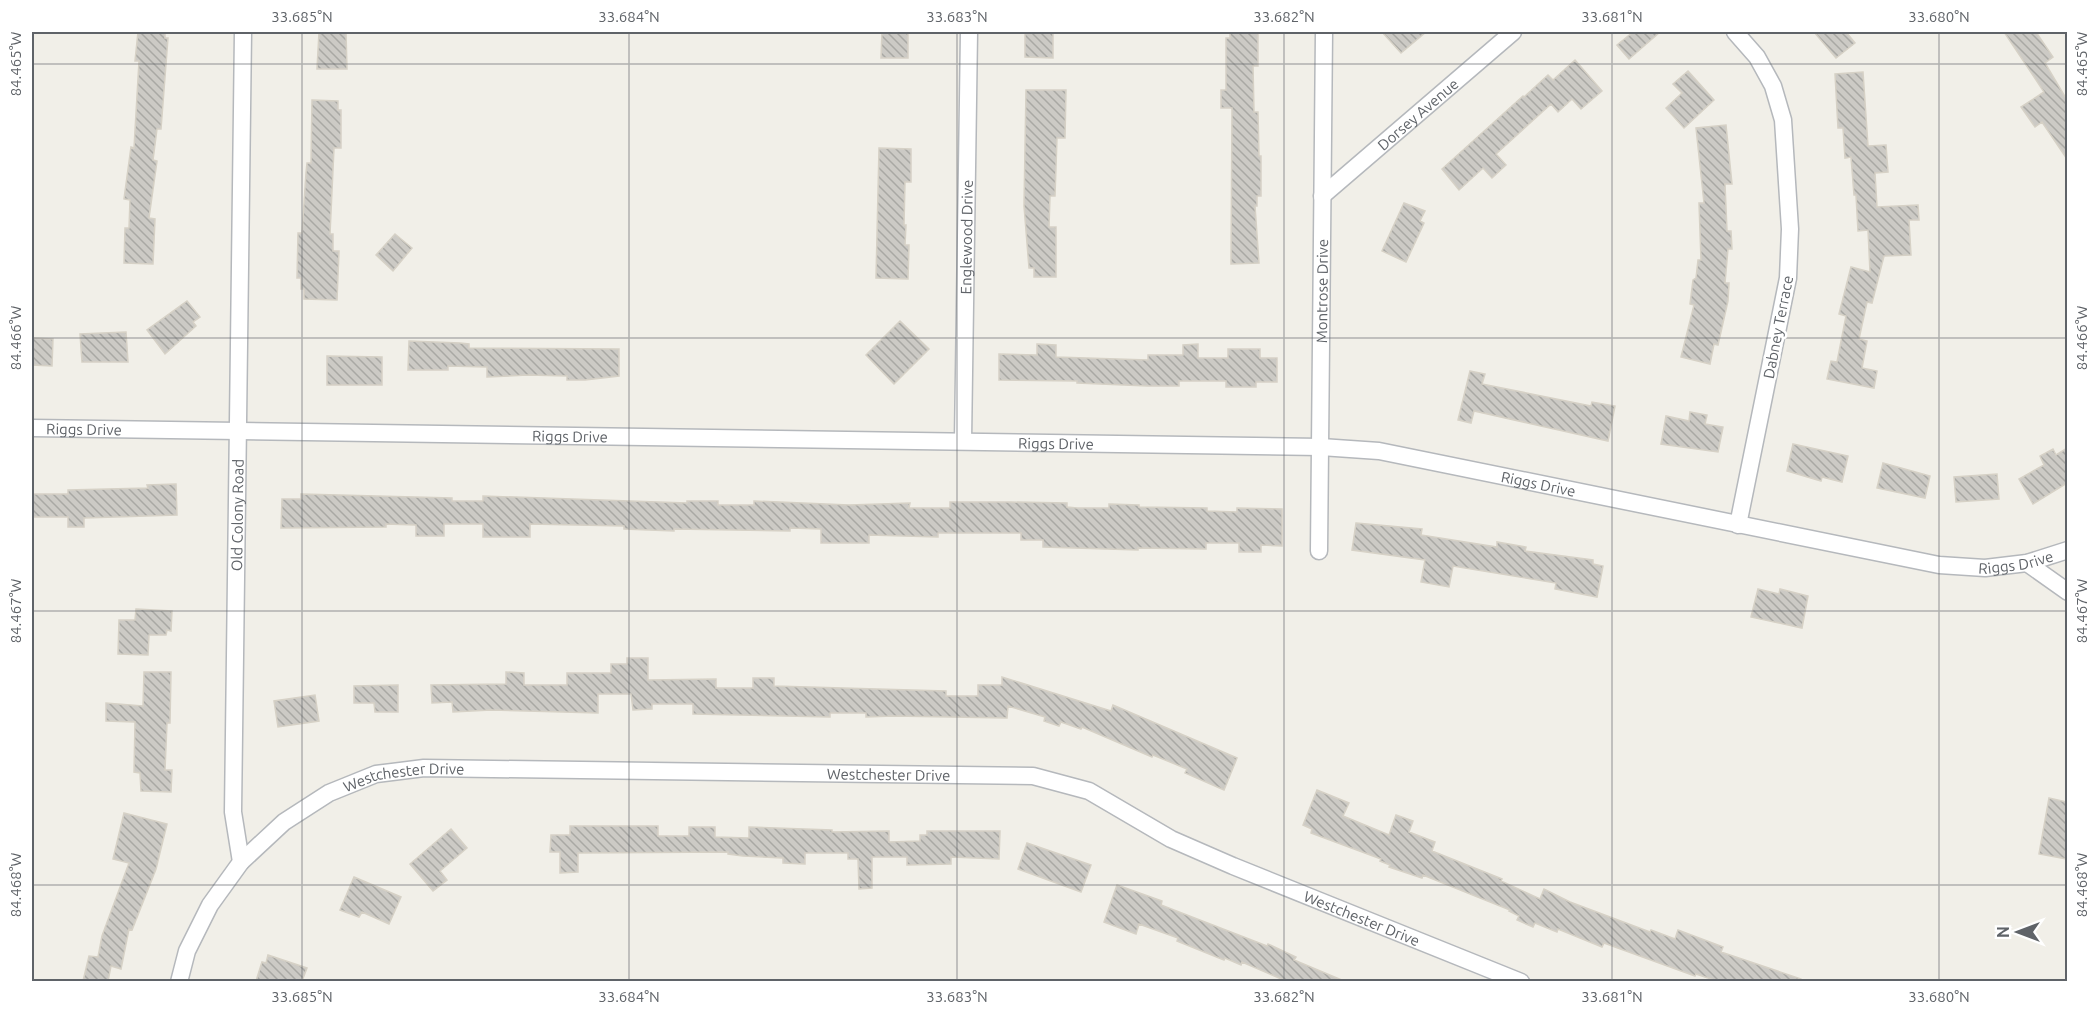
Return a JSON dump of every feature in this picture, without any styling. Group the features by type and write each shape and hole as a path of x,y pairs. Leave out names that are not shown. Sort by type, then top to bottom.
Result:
{"street":[{"name":"Old Colony Road","path":"241,862 233,812 243,32"},
{"name":"Englewood Drive","path":"963,441 969,32"},
{"name":"Montrose Drive","path":"1320,551 1324,32"},
{"name":"Dorsey Avenue","path":"1322,196 1513,32"},
{"name":"Dabney Terrace","path":"1735,32 1757,57 1773,86 1783,120 1790,229 1788,278 1738,525"},
{"name":"Riggs Drive","path":"32,428 1321,447 1379,451 1939,565 1985,568 2027,563 2067,550"},
{"path":"2027,563 2067,592"},
{"name":"Westchester Drive","path":"241,862 284,822 329,793 376,774 424,768 1033,776 1089,791 1172,839 1233,866 1521,981"},
{"path":"179,981 188,951 210,905 241,862"}],"building":[{"path":"138,32 165,32 165,38 168,38 161,129 157,129 153,160 157,161 149,218 155,219 153,264 124,263 125,228 129,228 130,200 124,199 131,147 134,148 139,61 135,61"},
{"path":"319,32 346,32 347,69 317,69"},
{"path":"882,32 908,32 908,58 881,58"},
{"path":"1025,32 1053,32 1053,58 1025,57"},
{"path":"1230,32 1258,32 1258,66 1253,66 1254,112 1258,112 1259,156 1261,156 1261,196 1257,196 1257,206 1255,206 1259,263 1231,264 1232,108 1221,108 1221,90 1226,90 1226,38 1230,38"},
{"path":"1382,32 1426,32 1401,53"},
{"path":"1633,32 1660,32 1629,59 1617,45"},
{"path":"1814,32 1846,32 1855,43 1836,58"},
{"path":"2004,32 2036,32 2053,57 2045,63 2067,100 2067,159 2042,122 2035,127 2021,107 2044,92"},
{"path":"1575,60 1602,91 1581,109 1572,99 1558,112 1551,104 1496,154 1506,165 1492,178 1483,168 1459,190 1442,169 1548,75 1553,80"},
{"path":"1688,71 1714,100 1684,128 1666,108 1682,93 1673,84"},
{"path":"1863,72 1868,146 1886,145 1888,172 1875,173 1877,207 1918,205 1919,220 1909,220 1911,255 1884,256 1872,303 1867,302 1859,339 1867,341 1862,368 1877,371 1874,388 1827,379 1831,361 1837,362 1846,316 1839,314 1851,267 1870,272 1868,230 1858,231 1851,157 1845,158 1843,128 1838,128 1835,74"},
{"path":"1026,90 1066,90 1065,138 1057,138 1055,196 1050,196 1049,227 1056,227 1056,277 1034,277 1034,268 1029,268 1024,206"},
{"path":"312,100 338,101 338,110 341,110 341,148 334,148 330,234 333,234 333,251 339,251 337,300 304,299 301,278 297,278 298,233 302,233 307,163 311,163"},
{"path":"1726,125 1732,184 1725,184 1727,231 1731,231 1732,249 1728,249 1725,283 1729,283 1728,301 1718,345 1714,344 1710,364 1681,357 1694,305 1690,304 1693,280 1696,278 1698,260 1701,260 1699,203 1704,203 1696,128"},
{"path":"879,148 911,149 911,182 905,182 904,225 906,225 905,245 909,245 908,279 876,278"},
{"path":"1404,203 1425,211 1420,221 1424,223 1406,262 1382,251"},
{"path":"395,234 412,248 393,271 376,255"},
{"path":"187,301 200,317 193,322 196,326 165,354 147,330"},
{"path":"900,321 929,349 894,384 866,355"},
{"path":"126,332 128,362 82,362 80,334"},
{"path":"32,338 53,339 52,366 32,365"},
{"path":"409,341 469,344 469,348 619,349 619,376 567,380 567,376 487,377 487,367 448,366 448,370 408,370"},
{"path":"1037,344 1056,345 1056,357 1148,360 1148,355 1183,355 1183,345 1198,344 1198,358 1228,358 1228,349 1260,349 1260,358 1277,358 1277,382 1256,382 1256,387 1226,387 1226,381 1179,381 1179,386 1148,386 1077,383 1077,381 999,380 999,354 1037,355"},
{"path":"327,356 382,357 382,385 327,385"},
{"path":"1470,371 1485,374 1482,384 1591,406 1592,402 1615,406 1608,441 1474,411 1471,423 1458,420"},
{"path":"1690,412 1707,415 1705,424 1723,427 1718,452 1661,444 1666,416 1689,421"},
{"path":"1793,444 1848,456 1842,482 1822,477 1821,481 1787,471"},
{"path":"2067,448 2067,483 2033,504 2019,479 2044,465 2040,456 2053,449 2056,455"},
{"path":"1883,463 1930,476 1925,498 1877,488"},
{"path":"1997,474 1999,499 1956,502 1954,477"},
{"path":"176,484 177,515 84,518 84,527 68,527 68,517 32,517 32,494 68,494 68,490 148,488 147,485"},
{"path":"301,494 452,498 452,501 483,501 483,496 687,503 687,501 718,501 718,505 754,505 754,501 849,505 910,503 909,508 950,508 950,502 1010,502 1067,503 1067,507 1077,508 1109,508 1109,504 1207,508 1207,511 1237,512 1237,508 1282,509 1282,546 1261,545 1261,552 1239,552 1239,543 1206,543 1206,549 1138,548 1138,550 1043,547 1043,540 1021,540 1021,533 938,533 938,537 869,535 869,543 821,543 821,529 790,528 790,531 674,529 674,531 624,529 624,526 530,524 530,537 483,537 483,524 444,524 444,536 416,536 416,525 281,528 282,499 301,499"},
{"path":"1356,523 1422,529 1421,535 1497,547 1497,542 1526,547 1525,551 1593,560 1593,564 1603,566 1597,597 1555,589 1556,583 1453,566 1449,587 1421,582 1425,560 1352,550"},
{"path":"1758,589 1779,594 1780,589 1808,596 1802,628 1751,617"},
{"path":"136,609 172,611 171,631 167,630 166,635 149,635 148,655 118,654 119,620 135,620"},
{"path":"627,658 648,658 648,680 716,679 716,688 753,688 753,678 774,678 774,686 946,691 946,696 978,696 978,685 1002,685 1002,677 1111,711 1113,705 1237,758 1224,790 1185,773 1187,769 1153,755 1152,757 1082,727 1081,729 1061,722 1059,726 1044,721 1045,717 1008,706 1007,718 866,717 866,713 830,713 830,717 693,714 693,704 652,704 652,709 633,710 631,694 598,694 598,713 491,710 453,712 452,702 432,703 431,685 506,684 506,672 524,673 524,685 567,685 567,673 611,673 611,664 627,664"},
{"path":"144,672 171,672 170,723 167,723 165,770 172,770 171,792 141,791 140,773 134,772 135,722 106,721 106,703 143,706"},
{"path":"398,685 398,712 375,712 374,703 354,703 354,686"},
{"path":"315,695 319,721 278,727 274,701"},
{"path":"1317,790 1349,803 1343,816 1389,835 1396,815 1413,821 1409,832 1435,842 1432,851 1502,879 1501,881 1540,899 1544,889 1570,902 1650,932 1651,930 1675,939 1678,930 1723,947 1721,952 1801,979 1801,981 1717,981 1696,974 1695,976 1604,943 1602,947 1558,929 1557,932 1535,923 1533,927 1517,920 1519,916 1510,910 1423,875 1422,878 1389,867 1390,865 1380,861 1381,859 1311,833 1312,829 1303,825"},
{"path":"2049,798 2067,802 2067,859 2039,854"},
{"path":"124,813 167,824 156,869 132,930 129,929 121,969 111,966 108,981 83,981 89,956 98,957 102,936 129,863 113,859"},
{"path":"570,826 658,826 658,836 689,836 689,827 715,827 715,837 749,838 749,827 832,830 832,832 889,831 889,842 920,841 920,835 927,835 927,831 1000,831 999,859 951,857 951,864 907,865 907,857 872,857 872,888 859,889 858,859 848,859 848,853 805,853 805,864 783,863 783,858 743,856 728,854 728,852 578,853 578,872 560,873 560,852 550,852 551,835 570,835"},
{"path":"451,829 467,848 440,871 447,880 433,891 410,864"},
{"path":"1027,843 1091,865 1081,892 1018,869"},
{"path":"354,877 401,897 389,924 362,912 359,917 340,910"},
{"path":"1117,885 1162,901 1161,905 1267,946 1268,944 1296,957 1294,960 1344,981 1286,981 1242,962 1241,965 1225,958 1224,960 1177,941 1178,938 1139,924 1136,934 1104,922"},
{"path":"268,955 307,968 302,981 256,981 262,962 266,963"}]}
